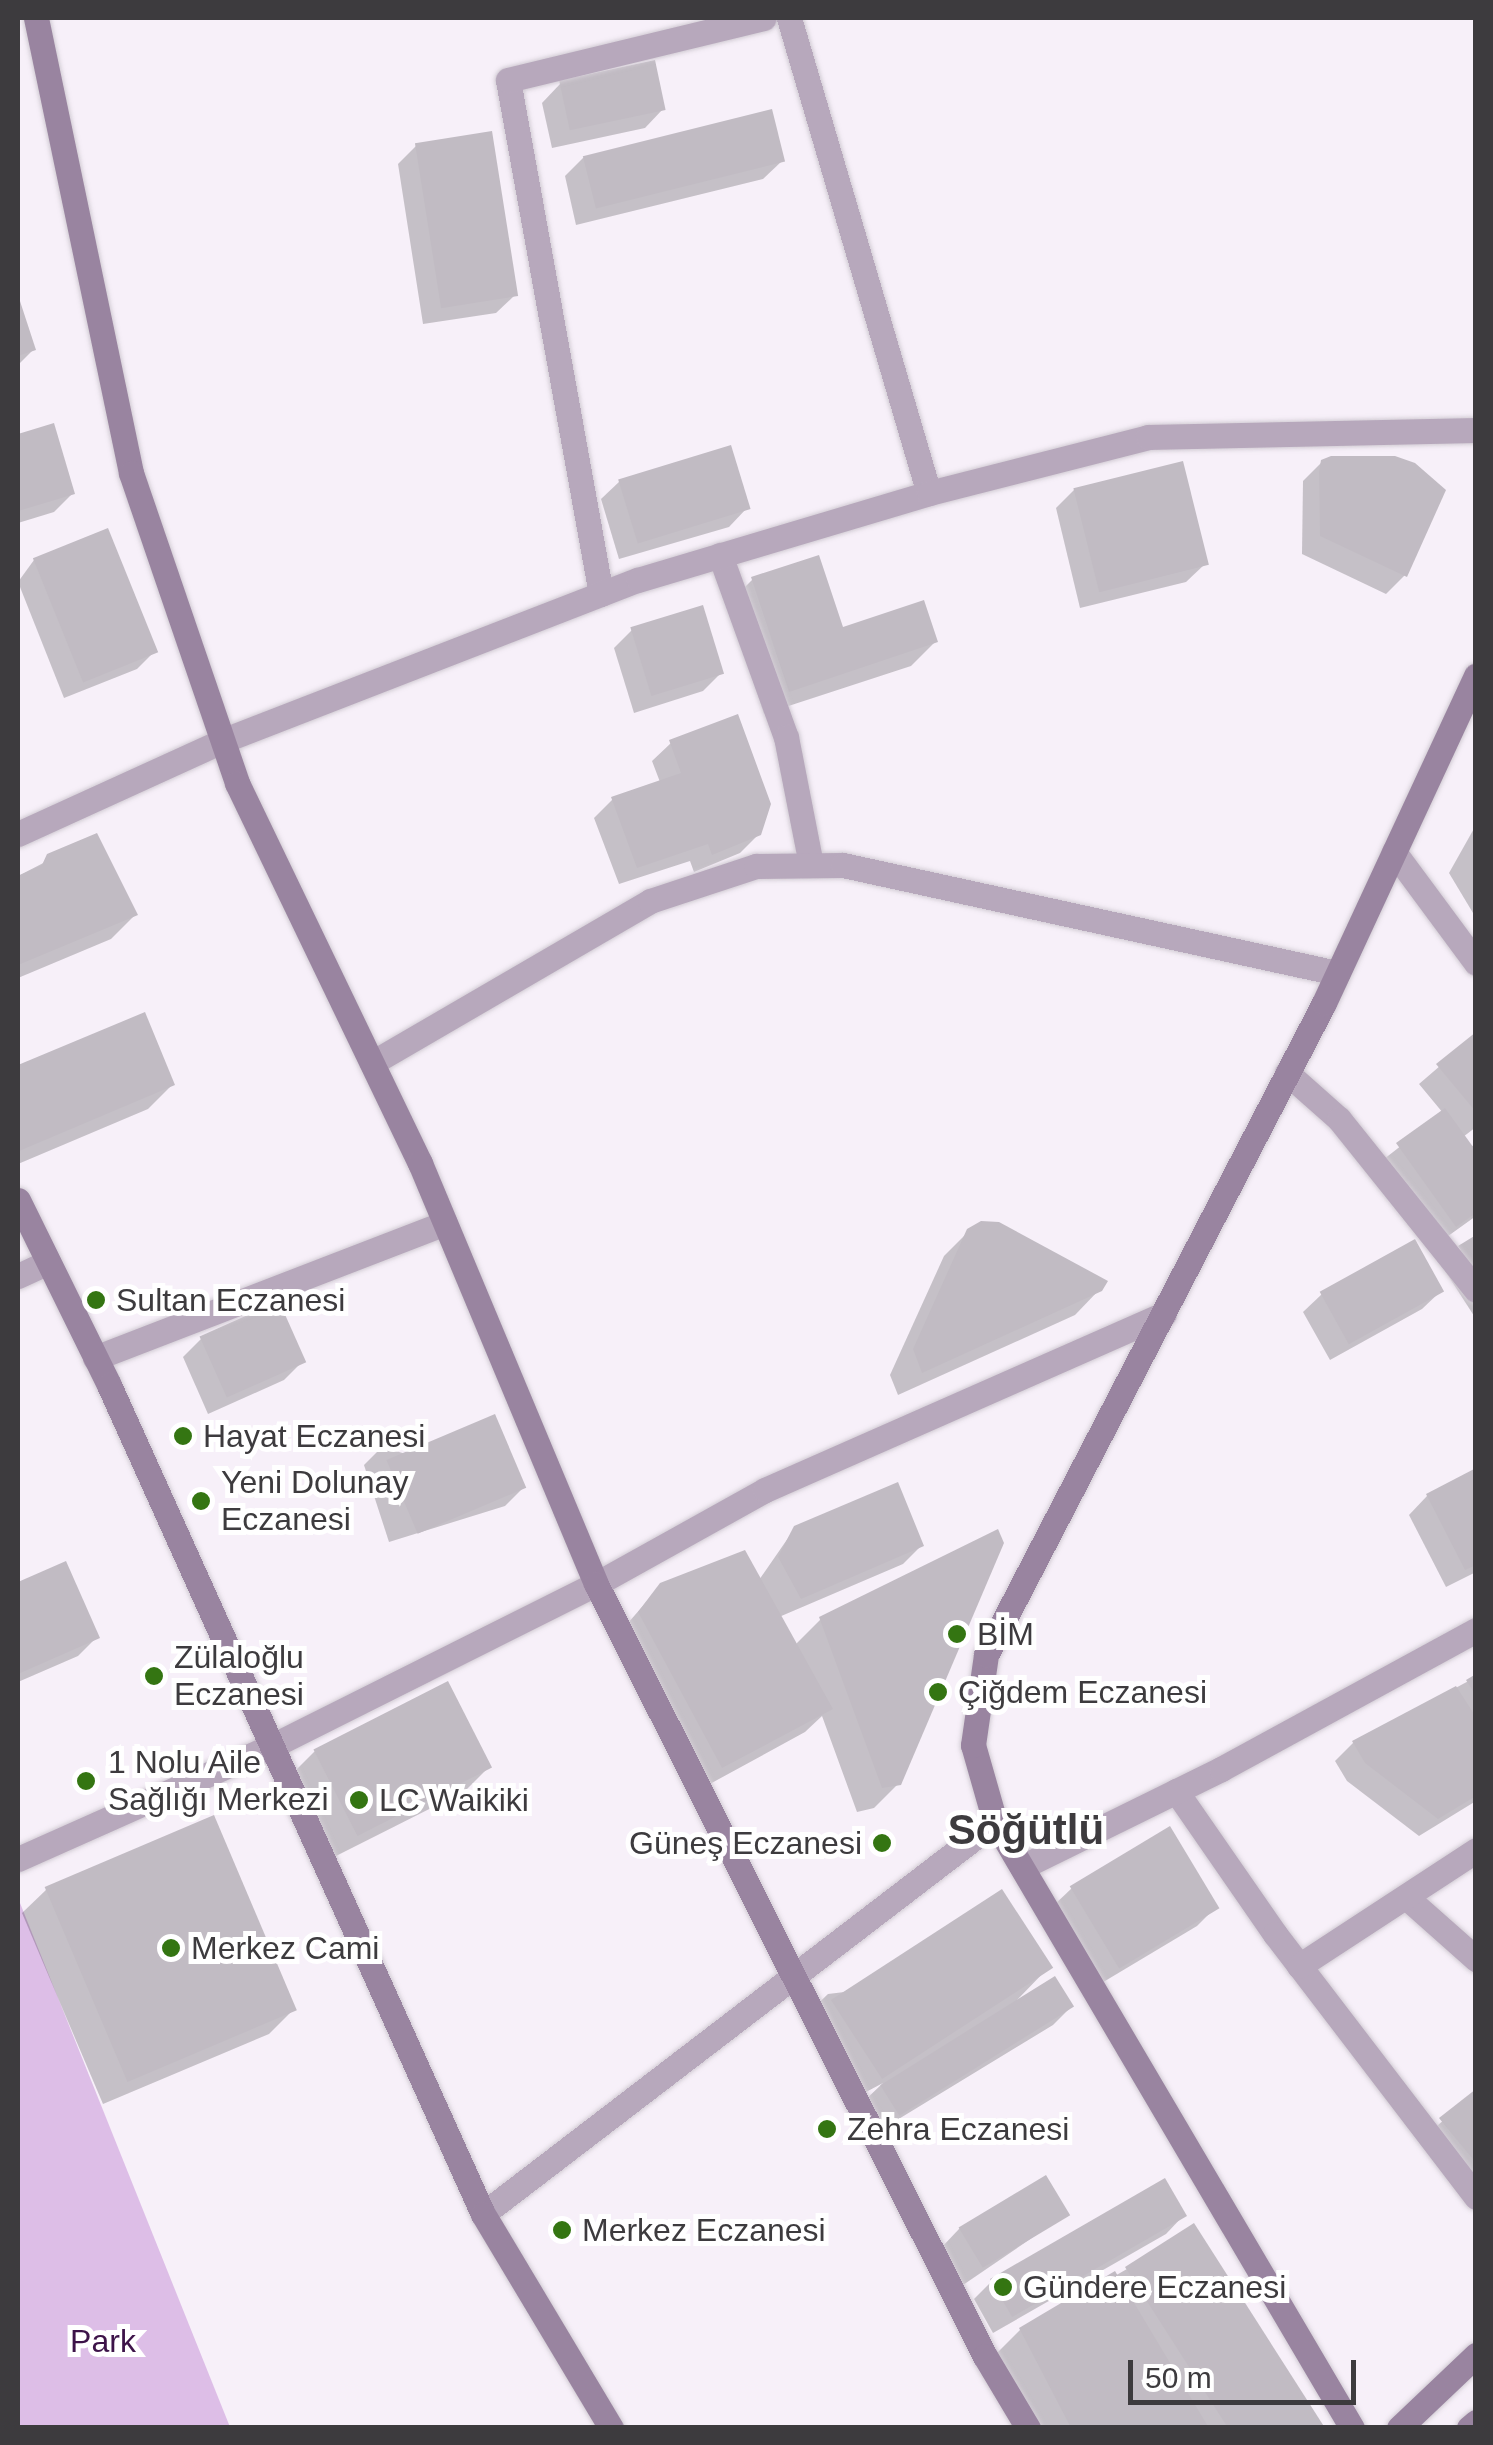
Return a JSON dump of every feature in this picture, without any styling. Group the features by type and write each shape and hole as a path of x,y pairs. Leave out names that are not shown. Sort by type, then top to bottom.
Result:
{"street":[{"path":"36,18 130,473 222,741 445,1223 596,1584 984,2356 1028,2428"},
{"path":"601,594 508,80 764,18"},
{"path":"789,18 929,493"},
{"path":"18,834 222,741 601,594 929,493 1148,437 1476,430"},
{"path":"720,555 786,737 812,865"},
{"path":"1352,2428 996,1822 974,1744 986,1655 1338,973 1476,676"},
{"path":"1394,852 1476,962"},
{"path":"372,1063 650,901 756,866 843,865 1338,973"},
{"path":"1287,1074 1339,1119 1476,1290"},
{"path":"18,1200 95,1358 483,2214 611,2428"},
{"path":"95,1358 445,1223"},
{"path":"18,1276 48,1262"},
{"path":"18,1858 270,1748 596,1584 765,1490 1164,1314"},
{"path":"1022,1867 1176,1791 1476,1630"},
{"path":"1176,1791 1299,1966 1476,2197"},
{"path":"483,2214 996,1822"},
{"path":"1299,1966 1476,1850"},
{"path":"1406,1896 1476,1959"},
{"path":"1399,2428 1476,2355"},
{"path":"1469,2428 1476,2422"}],"green space":[{"name":"Park","path":"18,1898 230,2427 18,2427"}],"building":[{"path":"655,60 666,110 570,130 559,80"},
{"path":"772,109 785,161 596,209 583,156"},
{"path":"492,131 518,296 441,308 415,143"},
{"path":"18,295 36,350 18,356"},
{"path":"54,423 75,494 18,511 18,434"},
{"path":"731,445 751,509 638,544 618,479"},
{"path":"1331,456 1395,456 1415,463 1446,490 1407,577 1320,536 1319,472 1321,460"},
{"path":"1183,461 1209,565 1099,592 1073,488"},
{"path":"108,528 158,652 83,683 33,558"},
{"path":"819,555 843,627 924,600 938,642 789,692 751,577"},
{"path":"703,605 724,674 651,696 630,627"},
{"path":"738,714 771,804 761,835 712,855 708,844 637,868 611,797 681,773 669,740"},
{"path":"97,833 138,915 18,965 18,876 42,865 47,854"},
{"path":"145,1012 175,1085 19,1151 18,1065"},
{"path":"1476,1032 1476,1112 1436,1064"},
{"path":"1445,1108 1476,1151 1476,1213 1456,1227 1396,1143"},
{"path":"981,1221 999,1222 1108,1281 1102,1291 922,1373 913,1349 967,1229"},
{"path":"1476,1235 1476,1273 1458,1246"},
{"path":"1415,1239 1444,1291 1349,1344 1320,1292"},
{"path":"279,1301 306,1362 227,1398 200,1336"},
{"path":"495,1414 526,1488 418,1534 386,1460"},
{"path":"1476,1468 1476,1565 1465,1570 1426,1494"},
{"path":"898,1482 924,1546 801,1599 778,1557 794,1526"},
{"path":"998,1529 1004,1543 901,1785 882,1788 819,1617"},
{"path":"745,1550 833,1709 722,1768 638,1612 660,1583"},
{"path":"66,1561 100,1638 18,1674 18,1582"},
{"path":"1476,1674 1476,1696 1466,1680"},
{"path":"448,1681 492,1767 357,1836 313,1750"},
{"path":"1456,1686 1476,1717 1476,1796 1438,1819 1365,1763 1352,1741"},
{"name":"Merkez Cami","path":"214,1815 297,2010 127,2082 45,1887"},
{"path":"1170,1826 1219,1908 1119,1969 1070,1886"},
{"path":"1002,1889 1053,1968 882,2079 831,2000"},
{"path":"1055,1976 1074,2007 899,2116 880,2085"},
{"path":"1476,2089 1476,2163 1439,2118"},
{"path":"1046,2175 1070,2215 983,2268 959,2228"},
{"path":"1165,2178 1187,2216 1012,2317 990,2279"},
{"path":"1194,2223 1325,2428 1228,2428 1125,2267"},
{"path":"1115,2271 1209,2428 1071,2428 1019,2328"}],"place":[{"name":"Sultan Eczanesi","path":"96,1300"},
{"name":"Hayat Eczanesi","path":"183,1436"},
{"name":"Yeni Dolunay Eczanesi","path":"201,1501"},
{"name":"BİM","path":"957,1634"},
{"name":"Zülaloğlu Eczanesi","path":"154,1676"},
{"name":"Çiğdem Eczanesi","path":"938,1692"},
{"name":"1 Nolu Aile Sağlığı Merkezi","path":"86,1781"},
{"name":"LC Waikiki","path":"359,1800"},
{"name":"Güneş Eczanesi","path":"882,1843"},
{"name":"Merkez Cami","path":"171,1948"},
{"name":"Zehra Eczanesi","path":"827,2129"},
{"name":"Merkez Eczanesi","path":"562,2230"},
{"name":"Gündere Eczanesi","path":"1003,2287"}],"district":[{"name":"Söğütlü","path":"1026,1830"}]}
